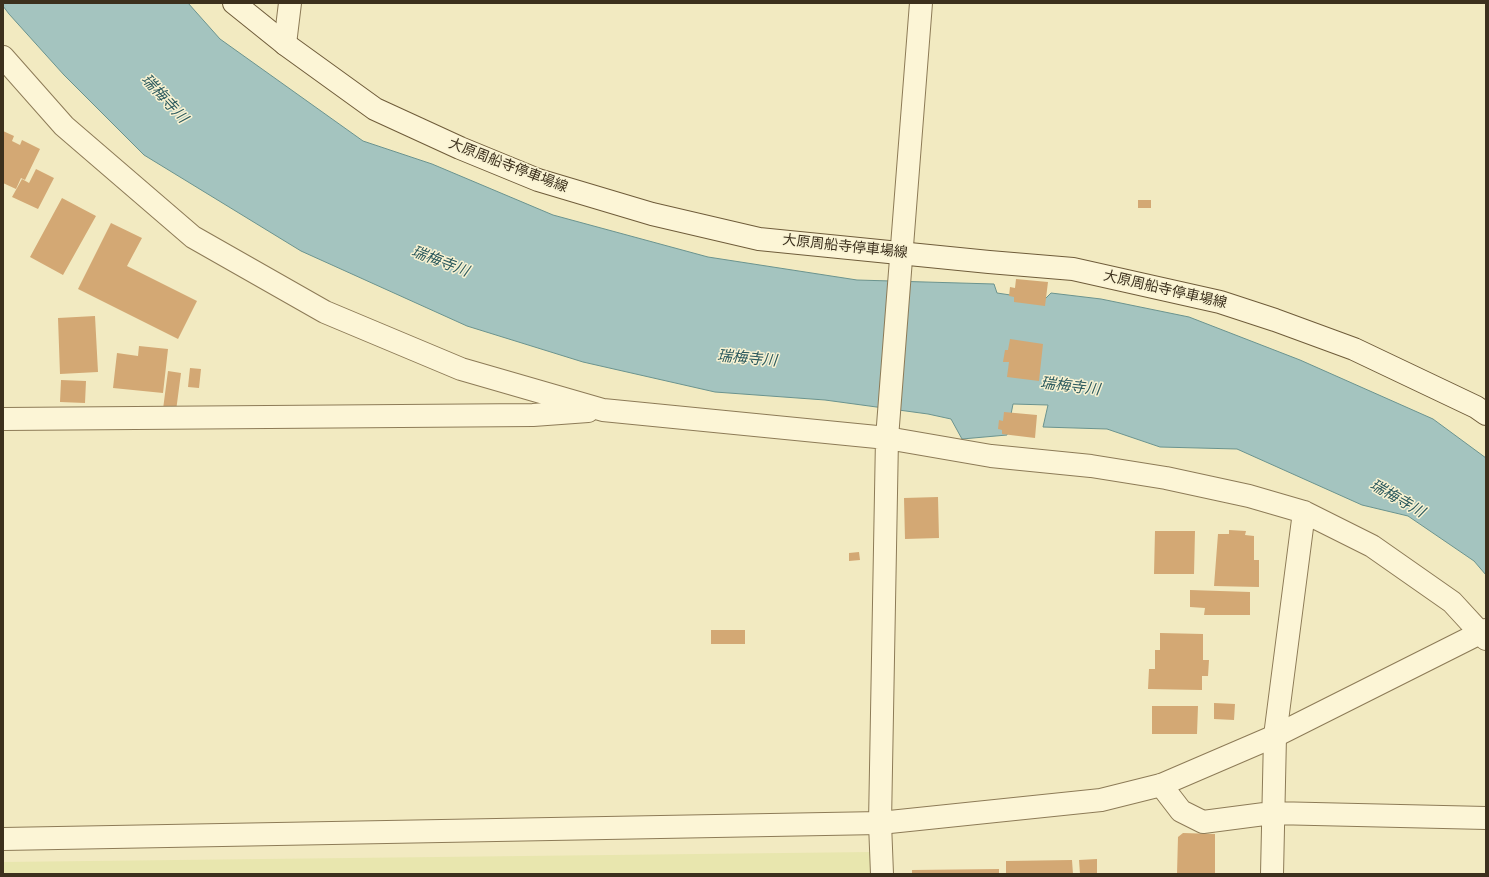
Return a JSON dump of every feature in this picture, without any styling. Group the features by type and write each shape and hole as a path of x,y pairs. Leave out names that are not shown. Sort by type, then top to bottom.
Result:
{"street":[{"name":"大原周船寺停車場線","path":"234,3 285,44 375,109 460,148 538,180 652,214 759,239 1072,269 1220,302 1275,320 1354,349 1476,407 1486,414"},
{"path":"285,44 290,3"},
{"path":"882,874 880,823 887,438 921,3"},
{"path":"3,57 64,126 193,237 325,312 461,369 603,410"},
{"path":"3,419 532,415 603,410 887,438 991,456 1092,466 1166,478 1249,496 1304,512 1372,546 1452,602 1484,634 1275,736 1161,786 1102,800 880,823 3,839"},
{"path":"1272,874 1272,813 1275,736 1304,512"},
{"path":"1161,786 1181,811 1202,822 1272,813 1486,818"}],"shaded area":[{"path":"871,852 872,874 3,874 3,862"}],"water":[{"name":"瑞梅寺川","path":"3,3 188,3 220,39 363,141 432,164 553,215 708,257 857,280 994,284 997,293 1044,300 1051,293 1101,299 1189,317 1300,360 1433,419 1486,458 1486,575 1474,561 1408,516 1362,505 1237,449 1160,447 1107,429 1043,427 1048,405 1013,404 1007,435 962,439 951,419 928,414 825,400 715,392 583,362 467,326 301,251 144,155 64,75 9,14 3,6"}],"building":[{"path":"3,131 14,136 12,141 20,145 22,140 40,149 25,180 21,178 16,189 3,183"},
{"path":"36,169 54,178 38,209 12,197 22,179 29,183"},
{"path":"62,198 96,216 63,275 30,257"},
{"path":"1138,200 1151,200 1151,208 1138,208"},
{"path":"111,223 142,238 127,266 197,301 178,339 78,289"},
{"path":"1016,279 1048,282 1045,306 1014,302 1014,297 1009,296 1010,287 1015,288"},
{"path":"95,316 98,372 60,374 58,318"},
{"path":"1010,339 1043,344 1039,381 1007,377 1009,362 1003,362 1005,350 1008,350"},
{"path":"139,346 168,349 163,393 113,388 117,353 138,356"},
{"path":"190,368 201,369 199,388 188,387"},
{"path":"168,371 181,373 176,411 163,409"},
{"path":"61,380 86,381 85,403 60,402"},
{"path":"1004,412 1037,415 1035,438 1002,434 1002,430 998,429 999,420 1003,421"},
{"path":"938,497 939,538 905,539 904,498"},
{"path":"1229,530 1246,531 1245,535 1254,536 1254,560 1259,560 1259,587 1214,586 1218,534 1229,534"},
{"path":"1155,531 1195,531 1194,574 1154,574"},
{"path":"859,552 860,560 849,561 849,553"},
{"path":"1190,590 1250,592 1250,615 1204,615 1205,608 1190,607"},
{"path":"711,630 745,630 745,644 711,644"},
{"path":"1160,633 1203,634 1203,660 1209,660 1208,676 1202,676 1202,690 1148,689 1149,669 1155,669 1155,650 1160,650"},
{"path":"1214,703 1235,704 1234,720 1214,719"},
{"path":"1152,706 1198,706 1197,734 1152,734"},
{"path":"1183,833 1215,834 1215,874 1177,874 1178,837"},
{"path":"1097,859 1097,874 1080,874 1079,860"},
{"path":"1072,860 1073,874 1006,874 1006,861"},
{"path":"999,869 999,874 912,874 912,870"}]}
